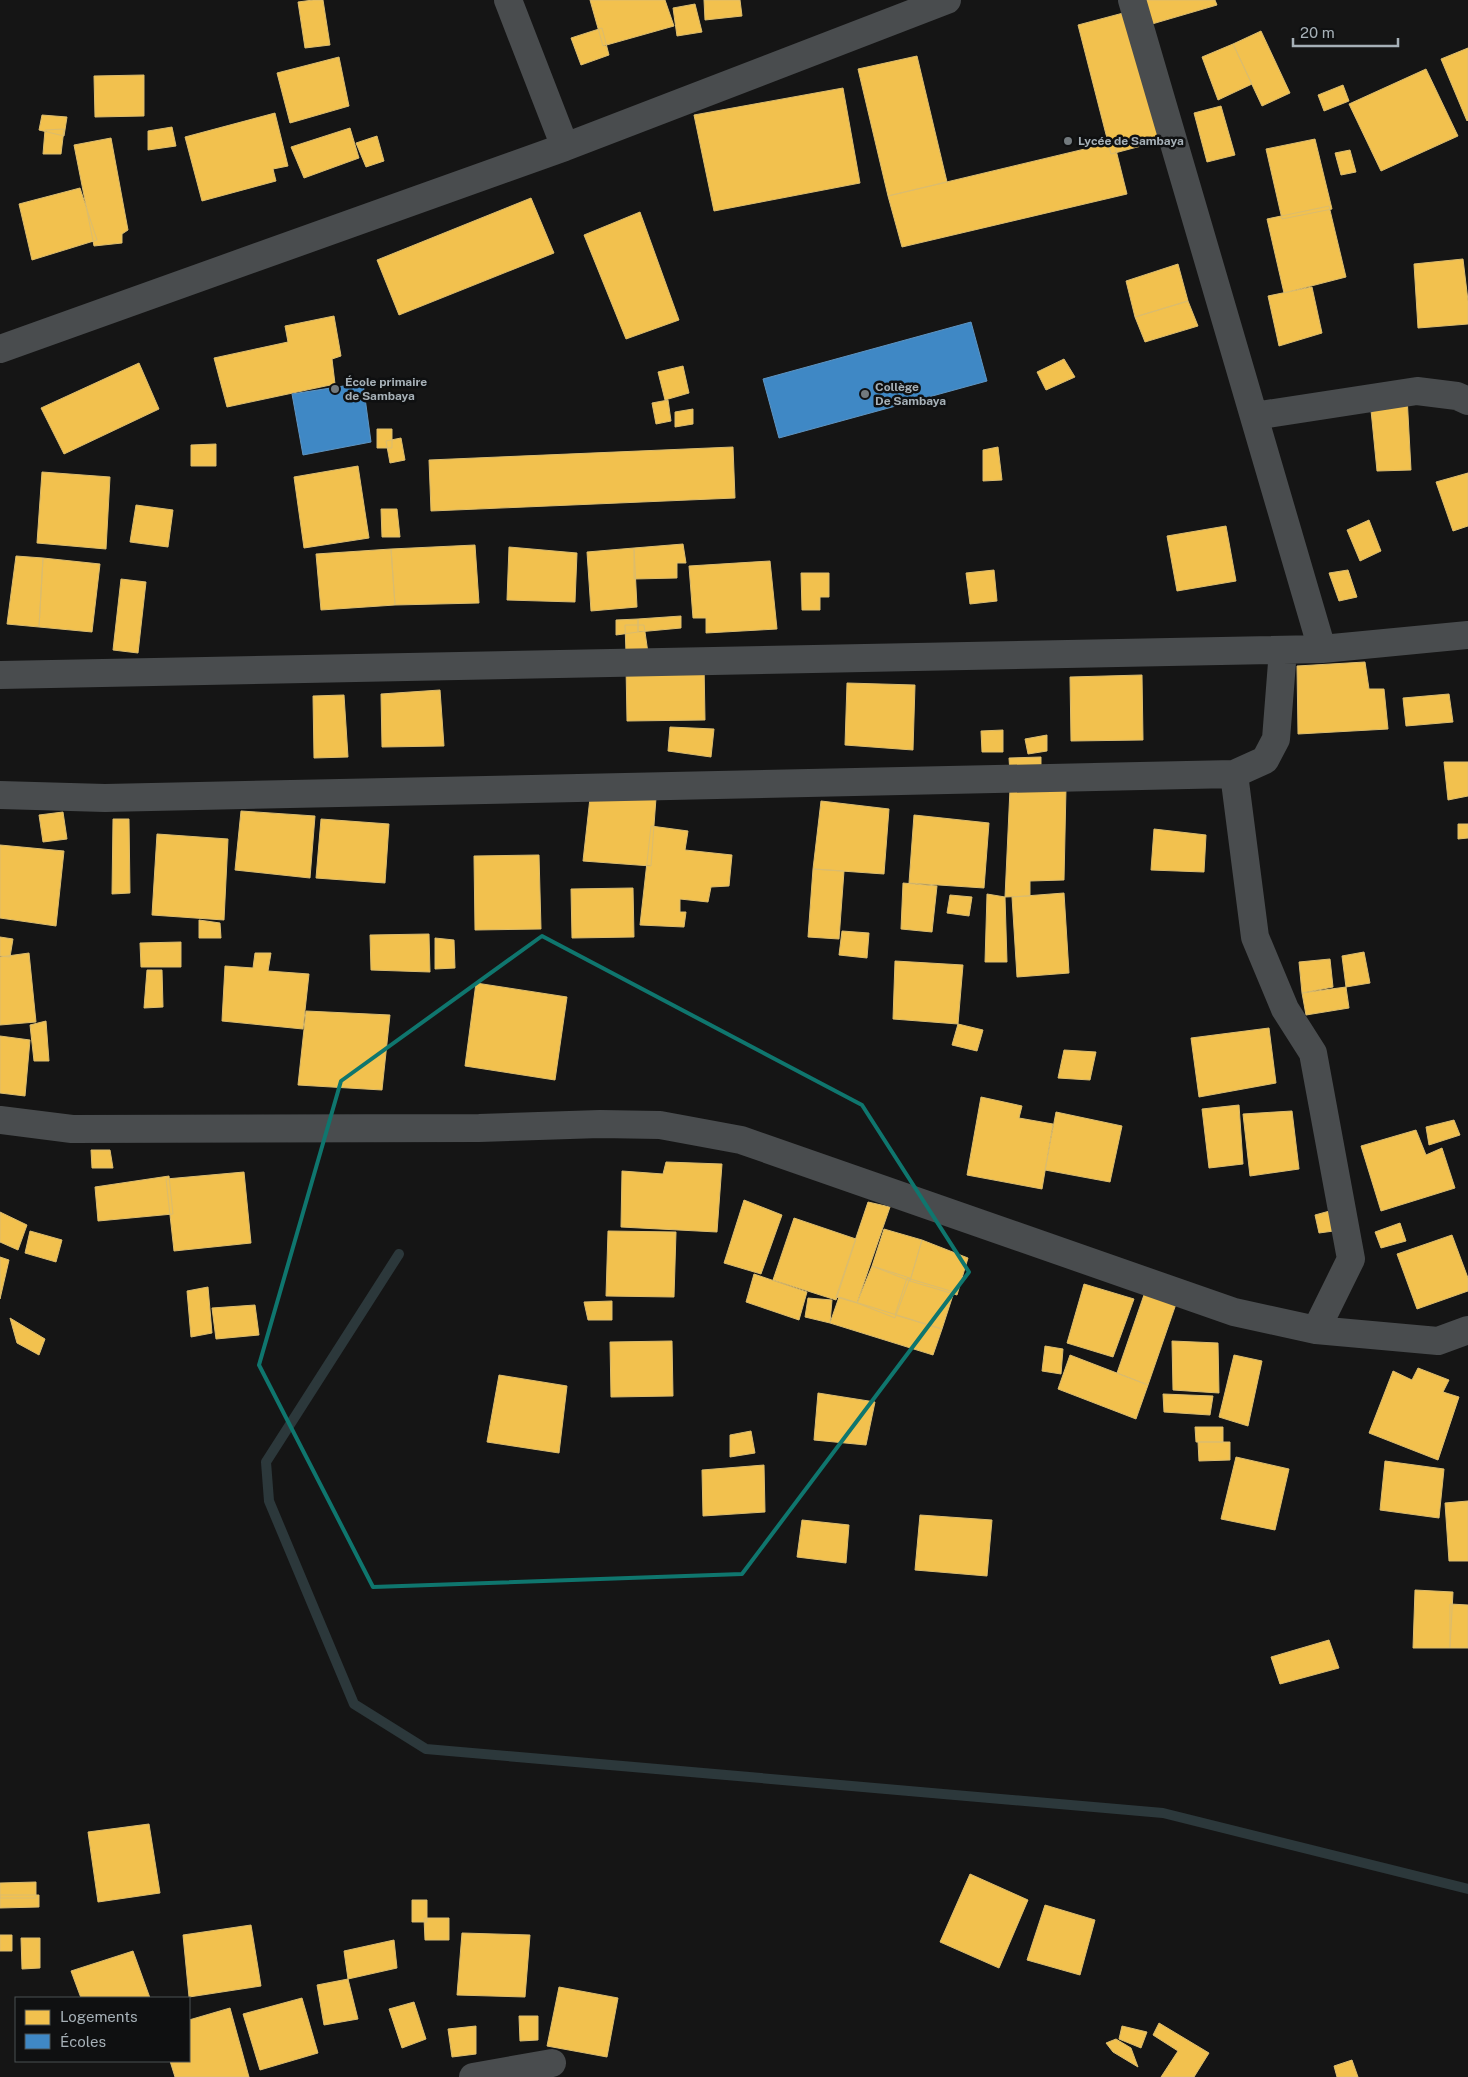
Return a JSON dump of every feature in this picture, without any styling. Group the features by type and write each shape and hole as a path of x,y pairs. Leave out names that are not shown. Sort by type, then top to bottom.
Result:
{"street":[{"path":"508,0 565,147"},
{"path":"0,350 565,147 947,0"},
{"path":"1132,0 1322,649"},
{"path":"1254,416 1417,391 1457,396 1468,401"},
{"path":"0,675 1322,649 1468,635"},
{"path":"0,795 105,798 1234,774 1265,760 1276,739 1283,650"},
{"path":"1234,774 1255,937 1285,1009 1313,1052 1351,1259 1316,1330"},
{"path":"0,1120 72,1129 479,1128 600,1124 660,1125 741,1140 1234,1312 1316,1330 1438,1341 1468,1351"},
{"path":"1438,1341 1468,1330"},
{"path":"473,2077 552,2063"}],"highlighted area":[{"path":"542,936 862,1105 969,1272 742,1574 373,1587 259,1365 341,1081"}],"building: Logements":[{"path":"323,0 330,45 305,48 298,2"},
{"path":"590,0 665,0 674,26 603,46"},
{"path":"704,0 740,0 742,16 705,20"},
{"path":"1145,0 1215,0 1217,5 1152,24"},
{"path":"695,4 702,32 677,36 673,8"},
{"path":"1127,12 1160,141 1111,154 1078,25"},
{"path":"602,28 609,55 581,65 571,38"},
{"path":"1261,31 1290,93 1262,106 1233,44"},
{"path":"1233,44 1252,84 1218,100 1202,57"},
{"path":"1468,48 1468,120 1467,121 1441,59"},
{"path":"917,56 947,182 888,196 858,69"},
{"path":"339,57 349,106 290,123 277,73"},
{"path":"1426,69 1458,136 1381,171 1349,104"},
{"path":"144,75 144,116 95,117 94,76"},
{"path":"1343,85 1349,101 1324,111 1318,95"},
{"path":"843,88 860,183 714,211 694,115"},
{"path":"1221,106 1235,155 1207,162 1194,113"},
{"path":"275,113 288,166 273,169 276,181 202,201 185,137"},
{"path":"42,115 67,117 64,136 39,130"},
{"path":"172,127 176,146 148,150 148,131"},
{"path":"350,128 359,158 304,178 291,147"},
{"path":"64,129 61,154 43,154 45,130"},
{"path":"377,136 384,161 366,167 356,143"},
{"path":"111,138 128,230 122,234 122,243 94,246 74,145"},
{"path":"1315,139 1332,209 1282,219 1266,149"},
{"path":"1114,142 1127,194 902,247 888,196"},
{"path":"1350,150 1356,172 1341,175 1335,153"},
{"path":"80,188 97,240 32,260 19,204"},
{"path":"531,198 554,253 399,315 377,260"},
{"path":"1329,206 1346,277 1284,293 1267,219"},
{"path":"640,212 679,320 626,339 584,235"},
{"path":"1463,259 1468,301 1468,324 1418,328 1414,264"},
{"path":"1178,264 1188,301 1135,317 1126,281"},
{"path":"1312,287 1322,333 1279,346 1268,296"},
{"path":"1188,301 1198,326 1145,342 1135,317"},
{"path":"334,316 341,356 332,359 335,384 227,407 214,358 288,342 285,326"},
{"path":"1064,359 1075,377 1046,390 1037,372"},
{"path":"139,363 159,409 64,454 41,408"},
{"path":"683,366 689,393 665,400 658,372"},
{"path":"1407,396 1411,470 1377,471 1370,400"},
{"path":"668,400 671,421 656,424 652,403"},
{"path":"693,409 693,424 675,427 675,412"},
{"path":"377,429 392,429 392,448 377,448"},
{"path":"401,438 405,460 390,463 386,441"},
{"path":"216,444 216,466 191,466 191,445"},
{"path":"733,447 735,498 431,511 429,460"},
{"path":"998,447 1002,480 983,481 983,450"},
{"path":"358,466 369,538 304,548 294,477"},
{"path":"42,472 110,477 106,549 37,543"},
{"path":"1468,473 1468,526 1453,531 1436,482"},
{"path":"136,505 173,510 168,547 130,542"},
{"path":"381,509 397,509 400,537 382,537"},
{"path":"1369,520 1381,551 1360,561 1347,530"},
{"path":"1226,526 1236,581 1177,591 1167,536"},
{"path":"683,544 686,563 677,563 677,578 634,579 634,548"},
{"path":"475,545 479,603 395,605 391,549"},
{"path":"509,547 577,553 575,602 507,600"},
{"path":"634,548 637,607 591,611 587,552"},
{"path":"391,549 395,605 321,610 316,554"},
{"path":"16,556 43,558 39,627 7,624"},
{"path":"43,558 100,564 92,632 39,627"},
{"path":"770,561 777,629 706,633 706,618 693,618 689,566"},
{"path":"994,570 997,601 970,604 966,573"},
{"path":"1348,570 1357,597 1339,601 1329,573"},
{"path":"801,573 829,573 829,597 820,597 820,610 802,610"},
{"path":"121,579 146,582 138,653 113,650"},
{"path":"681,616 681,628 638,632 638,619"},
{"path":"638,619 638,632 616,635 616,620"},
{"path":"625,625 644,625 648,653 626,653"},
{"path":"1365,662 1369,689 1384,689 1388,729 1298,734 1297,666"},
{"path":"704,664 705,720 627,721 626,666"},
{"path":"1142,675 1143,740 1071,741 1070,677"},
{"path":"847,683 915,685 913,750 845,745"},
{"path":"440,690 444,746 382,747 381,694"},
{"path":"1449,694 1453,722 1406,726 1403,698"},
{"path":"344,695 348,757 314,758 313,696"},
{"path":"670,727 714,729 711,757 668,751"},
{"path":"1003,730 1003,752 982,752 981,731"},
{"path":"1047,735 1047,751 1028,754 1025,739"},
{"path":"1041,757 1041,773 1010,773 1009,758"},
{"path":"1444,762 1468,762 1468,796 1448,800"},
{"path":"1066,788 1064,880 1030,881 1030,896 1005,897 1010,789"},
{"path":"591,789 656,798 651,866 583,861"},
{"path":"821,801 889,809 884,874 813,869"},
{"path":"241,811 315,816 310,878 235,870"},
{"path":"63,812 67,839 43,842 39,815"},
{"path":"914,815 989,823 984,888 909,883"},
{"path":"113,819 129,819 130,893 112,894"},
{"path":"321,819 389,824 385,883 316,878"},
{"path":"1458,824 1468,824 1468,838 1458,839"},
{"path":"651,826 688,831 685,850 732,855 729,886 711,887 708,902 680,899 680,912 686,912 684,927 640,925"},
{"path":"1154,829 1206,835 1204,872 1151,870"},
{"path":"157,834 228,839 224,920 152,915"},
{"path":"0,845 64,851 56,926 0,918"},
{"path":"539,855 541,929 475,930 474,856"},
{"path":"813,869 844,871 839,939 808,937"},
{"path":"903,883 937,886 932,932 901,929"},
{"path":"633,888 634,937 572,938 571,889"},
{"path":"1064,893 1069,973 1017,977 1012,897"},
{"path":"987,894 1005,897 1007,962 985,962"},
{"path":"950,895 972,897 969,916 947,913"},
{"path":"199,920 220,923 221,938 199,938"},
{"path":"842,931 869,933 867,958 839,955"},
{"path":"429,934 430,972 371,970 370,935"},
{"path":"0,937 13,939 10,957 0,956"},
{"path":"435,938 454,940 455,968 435,969"},
{"path":"181,942 181,967 141,967 140,943"},
{"path":"1364,952 1370,983 1346,987 1342,956"},
{"path":"29,953 36,1022 0,1025 0,957"},
{"path":"255,953 271,953 268,971 309,974 303,1029 222,1021 225,966 253,968"},
{"path":"1330,959 1333,987 1302,993 1299,962"},
{"path":"895,961 963,965 958,1024 893,1019"},
{"path":"147,970 162,970 163,1007 144,1008"},
{"path":"476,983 567,997 555,1080 465,1066"},
{"path":"1346,987 1349,1008 1306,1015 1302,993"},
{"path":"306,1011 390,1015 382,1090 298,1085"},
{"path":"46,1021 49,1061 34,1061 30,1025"},
{"path":"958,1024 983,1030 977,1051 952,1045"},
{"path":"1269,1028 1276,1083 1199,1097 1191,1038"},
{"path":"0,1036 30,1040 25,1096 0,1093"},
{"path":"1064,1050 1096,1052 1090,1080 1058,1078"},
{"path":"981,1097 1022,1106 1019,1118 1053,1124 1042,1189 967,1175"},
{"path":"1239,1105 1243,1164 1209,1168 1202,1109"},
{"path":"1292,1111 1299,1169 1250,1176 1243,1114"},
{"path":"1056,1112 1122,1126 1110,1182 1045,1170"},
{"path":"1454,1120 1460,1135 1429,1145 1426,1127"},
{"path":"1416,1130 1426,1155 1442,1148 1455,1188 1381,1211 1361,1146"},
{"path":"91,1150 110,1150 113,1168 92,1168"},
{"path":"666,1162 722,1164 717,1232 621,1227 622,1171 663,1174"},
{"path":"244,1172 251,1243 174,1251 166,1179"},
{"path":"169,1176 173,1214 98,1221 95,1187"},
{"path":"744,1200 782,1215 761,1274 724,1263"},
{"path":"868,1202 890,1207 857,1303 836,1297"},
{"path":"1337,1209 1341,1230 1319,1233 1315,1215"},
{"path":"0,1212 27,1225 18,1250 0,1242"},
{"path":"794,1218 856,1239 836,1300 773,1280"},
{"path":"1400,1223 1406,1241 1381,1248 1375,1232"},
{"path":"884,1229 922,1240 910,1281 872,1266"},
{"path":"30,1231 62,1240 56,1262 25,1253"},
{"path":"608,1231 676,1232 674,1297 606,1296"},
{"path":"1452,1235 1468,1278 1468,1291 1417,1309 1397,1254"},
{"path":"922,1240 968,1258 957,1295 910,1281"},
{"path":"0,1257 9,1260 0,1299"},
{"path":"872,1266 910,1278 895,1318 857,1303"},
{"path":"754,1274 807,1292 799,1320 746,1302"},
{"path":"907,1278 954,1292 942,1329 895,1315"},
{"path":"1084,1284 1134,1299 1113,1357 1067,1343"},
{"path":"208,1287 212,1333 191,1337 187,1291"},
{"path":"1146,1289 1177,1301 1148,1385 1117,1373"},
{"path":"839,1297 942,1329 933,1355 830,1323"},
{"path":"808,1298 832,1300 830,1323 805,1317"},
{"path":"612,1301 612,1320 588,1320 584,1302"},
{"path":"255,1305 259,1335 216,1339 212,1308"},
{"path":"10,1318 45,1339 39,1355 17,1343"},
{"path":"672,1341 673,1396 611,1397 610,1342"},
{"path":"1172,1341 1218,1343 1219,1393 1173,1390"},
{"path":"1045,1346 1063,1349 1061,1374 1042,1371"},
{"path":"1070,1355 1148,1385 1136,1419 1058,1389"},
{"path":"1234,1355 1262,1361 1248,1426 1219,1417"},
{"path":"1418,1368 1449,1380 1443,1392 1459,1397 1438,1460 1369,1433 1393,1371 1412,1380"},
{"path":"499,1375 567,1386 559,1453 487,1442"},
{"path":"818,1393 875,1402 866,1445 814,1440"},
{"path":"1163,1394 1213,1396 1210,1415 1164,1412"},
{"path":"1195,1427 1223,1427 1223,1442 1196,1442"},
{"path":"751,1431 755,1453 730,1457 730,1435"},
{"path":"1198,1442 1230,1442 1230,1460 1199,1461"},
{"path":"1236,1457 1289,1469 1275,1530 1221,1519"},
{"path":"1385,1461 1444,1469 1439,1518 1380,1510"},
{"path":"764,1465 765,1512 703,1516 702,1470"},
{"path":"1468,1501 1468,1561 1449,1561 1445,1503"},
{"path":"920,1515 992,1520 987,1576 915,1570"},
{"path":"802,1520 849,1525 846,1563 797,1557"},
{"path":"1415,1590 1453,1592 1450,1648 1413,1648"},
{"path":"1450,1604 1468,1605 1468,1648 1450,1648"},
{"path":"1329,1640 1339,1668 1280,1684 1271,1657"},
{"path":"149,1824 160,1893 98,1902 88,1832"},
{"path":"970,1874 1028,1900 999,1968 940,1942"},
{"path":"36,1882 36,1898 0,1898 0,1883"},
{"path":"0,1895 39,1895 39,1907 0,1908"},
{"path":"412,1900 427,1900 427,1922 412,1922"},
{"path":"1045,1905 1095,1920 1080,1975 1027,1960"},
{"path":"424,1918 449,1918 449,1940 425,1940"},
{"path":"251,1925 261,1986 189,1997 183,1935"},
{"path":"462,1933 530,1935 525,1997 457,1995"},
{"path":"0,1935 12,1935 12,1951 0,1951"},
{"path":"21,1938 40,1938 40,1968 22,1969"},
{"path":"394,1940 397,1968 348,1979 344,1951"},
{"path":"133,1951 150,1997 81,1997 71,1971"},
{"path":"348,1979 358,2019 324,2025 317,1985"},
{"path":"559,1987 618,1998 607,2057 547,2046"},
{"path":"302,1998 318,2053 260,2070 243,2014"},
{"path":"414,2002 426,2039 402,2048 389,2009"},
{"path":"230,2008 249,2077 175,2077 170,2062 190,2062 190,2020"},
{"path":"519,2016 538,2016 538,2040 520,2041"},
{"path":"1159,2023 1209,2053 1194,2077 1161,2077 1178,2051 1153,2035"},
{"path":"476,2026 476,2054 452,2057 448,2029"},
{"path":"1122,2026 1147,2032 1141,2048 1119,2039"},
{"path":"1116,2039 1131,2048 1138,2067 1113,2052 1106,2043"},
{"path":"1352,2060 1358,2077 1337,2077 1334,2066"}],"building: Écoles":[{"path":"971,322 987,381 779,438 763,379"},
{"path":"363,383 371,442 303,455 292,394"}],"waterway":[{"path":"399,1254 266,1462 269,1501 354,1704 426,1749 1163,1813 1468,1889"}],"place":[{"name":"Lycée de Sambaya","path":"1068,141"},
{"name":"École primaire de Sambaya","path":"335,389"},
{"name":"Collège De Sambaya","path":"865,394"}]}
